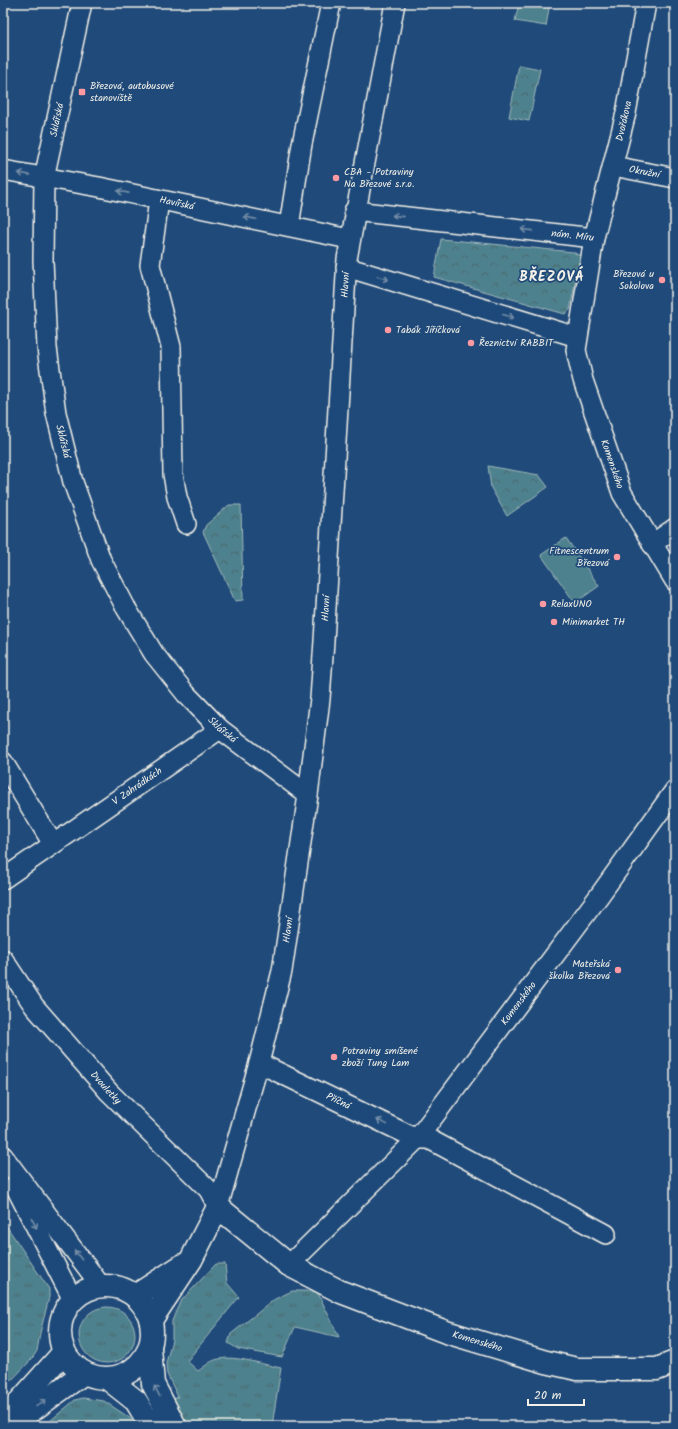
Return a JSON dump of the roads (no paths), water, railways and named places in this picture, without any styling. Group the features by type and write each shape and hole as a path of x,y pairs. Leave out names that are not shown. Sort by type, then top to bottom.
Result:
{"main road":[{"path":"151,1320 191,1260 218,1207"},
{"name":"Komenského","path":"218,1207 289,1265 342,1292 439,1329 577,1370 657,1369 675,1362"},
{"path":"135,1296 191,1260"},
{"path":"150,1348 143,1360 134,1370 122,1376 108,1379 96,1378 84,1373 73,1364 64,1352 61,1342 62,1319 66,1309 73,1300 86,1290 102,1286 113,1286 125,1289 135,1296 145,1306 151,1320 153,1334 150,1348 153,1384 175,1426"},
{"path":"3,1420 64,1352"},
{"path":"10,1426 84,1373"},
{"path":"108,1379 136,1401 151,1426"}],"street":[{"name":"Sklářská","path":"82,3 44,178 43,260 47,348 56,414 73,482 100,560 126,608 154,654 186,694 220,729 308,795"},
{"path":"289,226 302,144 331,3"},
{"name":"Hlavní","path":"218,1207 259,1062 282,970 308,795 324,648 346,267 349,239 395,3"},
{"name":"Dvořákova","path":"594,238 626,113 646,3"},
{"name":"Okružní","path":"613,166 675,178"},
{"name":"Havířská","path":"3,170 349,239"},
{"path":"159,200 150,265 171,346 173,474 177,497 186,524"},
{"name":"nám. Míru","path":"354,211 594,238 577,338"},
{"path":"346,267 577,338"},
{"name":"Komenského","path":"577,338 576,350 583,380 622,493 675,581"},
{"path":"652,544 675,528"},
{"name":"V Zahrádkách","path":"3,879 220,729"},
{"path":"3,762 53,844"},
{"name":"Komenského","path":"289,1265 417,1139 599,896 675,790"},
{"name":"Dvouletky","path":"3,959 39,1012 109,1092 209,1190 218,1207"},
{"name":"Příčná","path":"259,1062 417,1139"},
{"path":"417,1139 429,1139 606,1234"},
{"path":"3,1156 102,1286"},
{"path":"3,1163 73,1300"}],"place":[{"name":"Březová, autobusové stanoviště","path":"82,92"},
{"name":"CBA - Potraviny Na Březové s.r.o.","path":"336,178"},
{"name":"Březová u Sokolova","path":"662,280"},
{"name":"Tabák Jiříčková","path":"388,330"},
{"name":"Řeznictví RABBIT","path":"471,343"},
{"name":"Fitnescentrum Březová","path":"617,557"},
{"name":"RelaxUNO","path":"543,604"},
{"name":"Minimarket TH","path":"554,622"},
{"name":"Mateřská školka Březová","path":"618,970"},
{"name":"Potraviny smíšené zboží Tung Lam","path":"334,1057"}],"district":[{"name":"BŘEZOVÁ","path":"552,277"}]}
